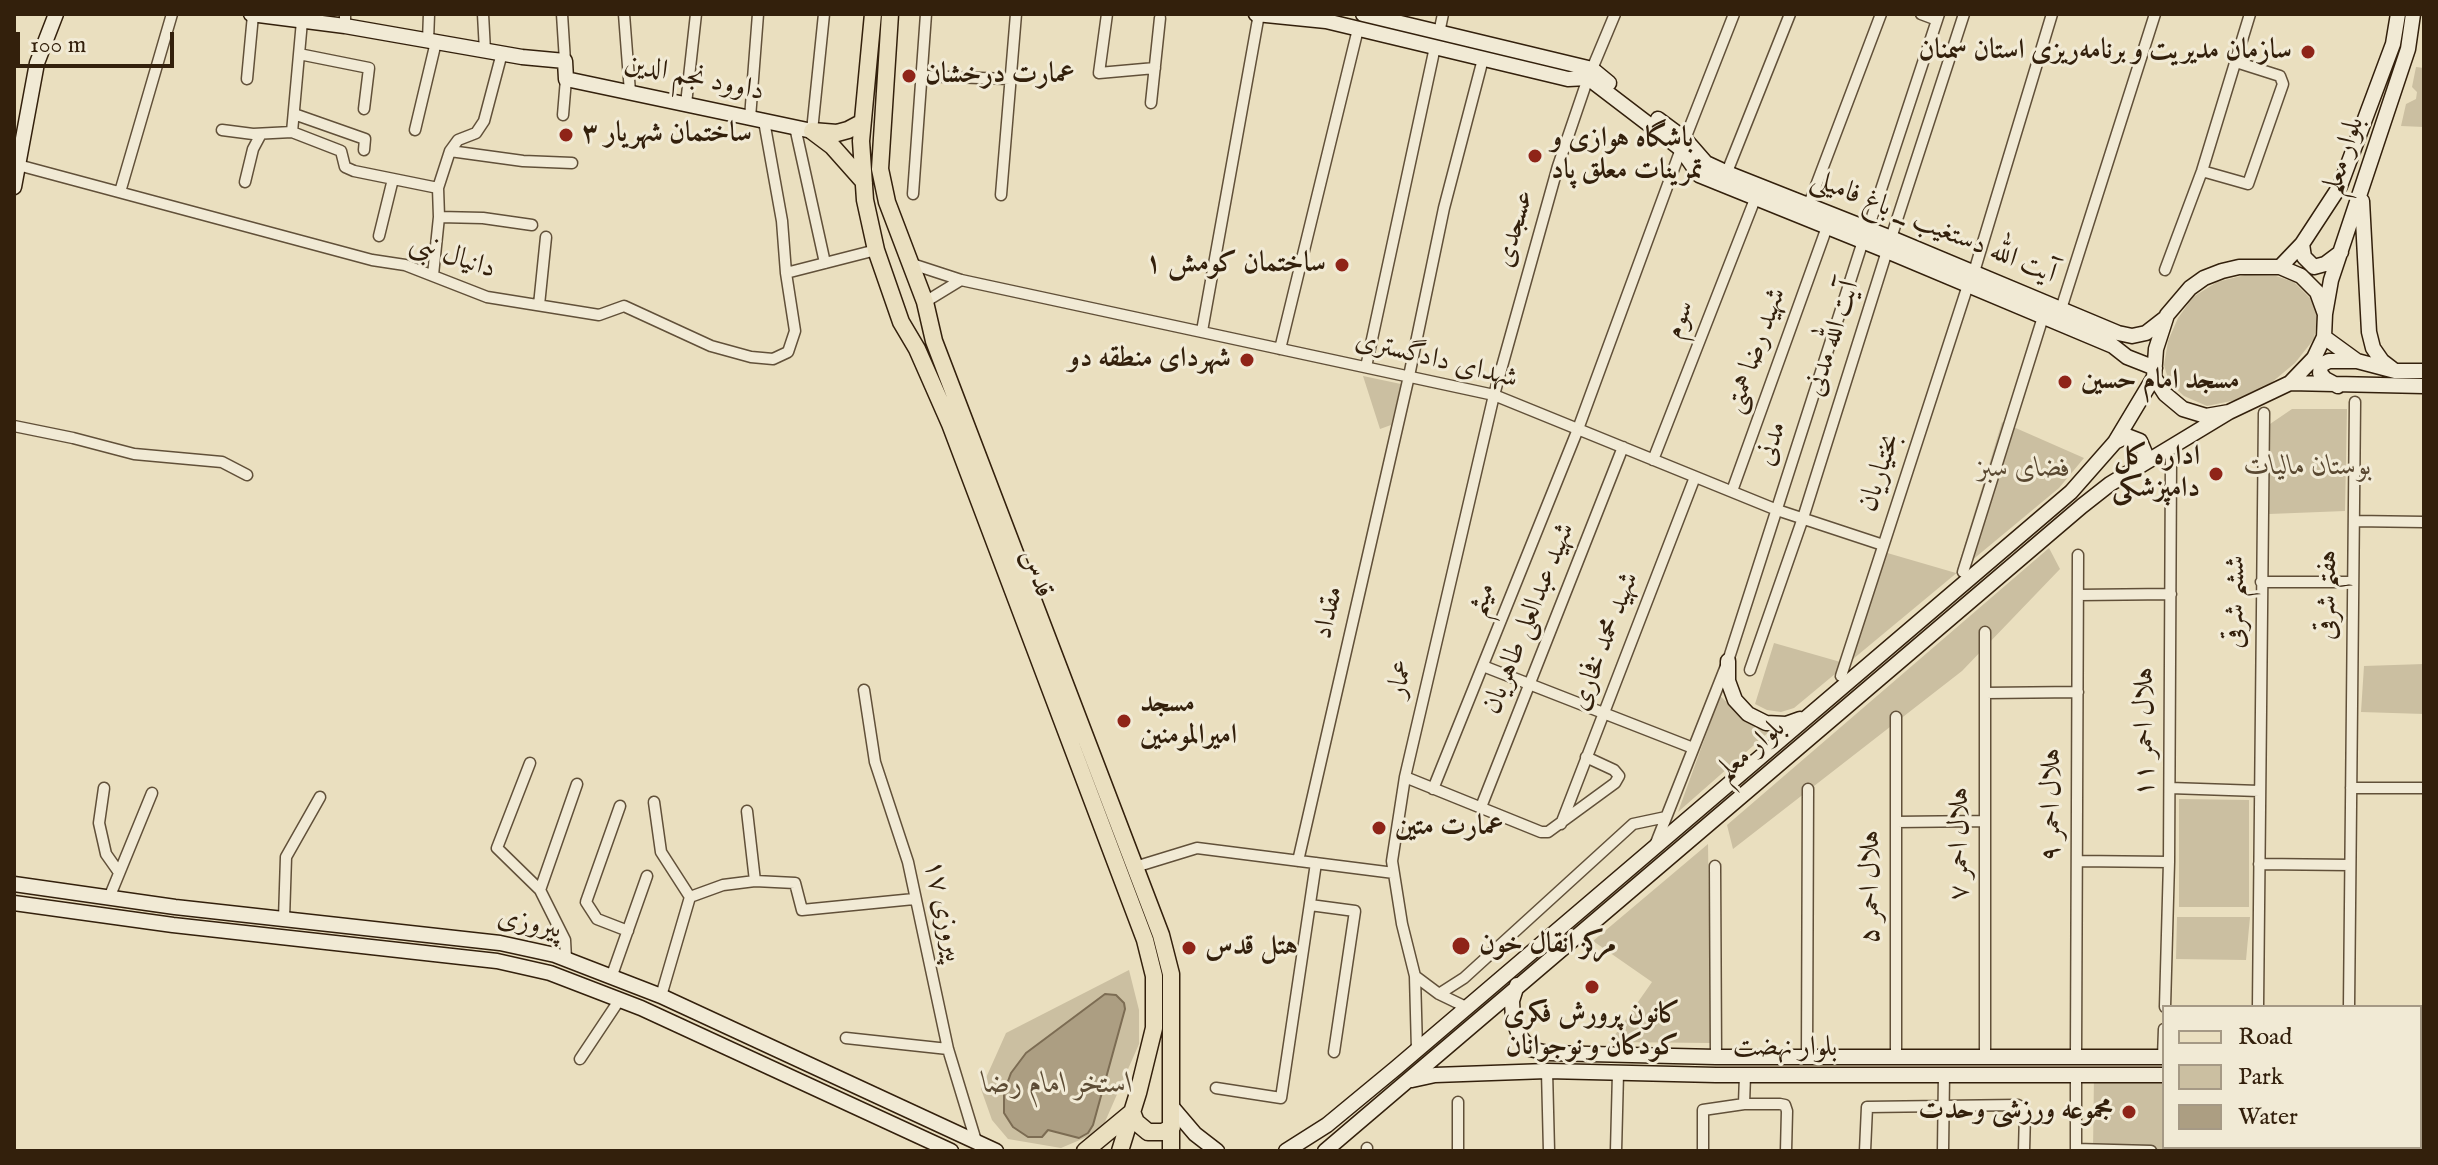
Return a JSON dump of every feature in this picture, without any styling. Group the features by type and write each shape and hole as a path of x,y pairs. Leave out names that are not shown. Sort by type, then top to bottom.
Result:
{"main road":[{"path":"14,187 37,63 56,14"},
{"path":"252,14 302,21 345,20 485,51 565,61 566,79"},
{"name":"قدس","path":"873,14 863,122 866,207 876,250 901,322 917,349 950,424 1145,940 1154,976 1154,1028 1120,1151"},
{"name":"قدس","path":"890,14 880,169 887,202 926,305 934,341 1161,935 1171,974 1171,1151"},
{"path":"1258,14 1361,21 1590,74 1683,144"},
{"name":"بلوار معلم","path":"2280,267 2302,244 2340,186 2393,44 2398,14"},
{"name":"بلوار معلم","path":"2325,314 2331,280 2408,49 2413,14"},
{"path":"1437,40 1483,59 1568,79 1590,74"},
{"name":"داوود نجم الدین","path":"566,79 812,131"},
{"path":"812,131 837,133 863,122"},
{"path":"812,131 832,146 864,182"},
{"name":"آیت الله دستغیب _ باغ فامیلی","path":"1683,144 1706,163 1809,204 1866,235 1971,279 2132,336"},
{"name":"آیت الله دستغیب _ باغ فامیلی","path":"1683,144 1699,175 1827,227 1866,235"},
{"path":"2361,193 2369,332 2373,348 2382,361 2395,371"},
{"path":"866,207 878,198 887,202"},
{"path":"2302,244 2304,257 2314,267 2325,264 2341,252"},
{"path":"2132,336 2158,326 2167,315 2190,288 2204,278 2239,267 2280,267 2301,276 2317,292 2325,314 2324,337 2314,358 2290,383 2229,412 2206,416 2183,409 2165,394 2155,372 2156,349 2167,315"},
{"name":"آیت الله دستغیب _ باغ فامیلی","path":"1971,279 2043,317 2113,346 2155,372"},
{"path":"901,322 909,328 921,327 925,322 926,305"},
{"path":"2127,357 2139,350 2139,342 2132,336"},
{"path":"2324,337 2357,361"},
{"path":"2338,386 2320,373 2321,365 2329,361 2357,361 2395,371 2424,371"},
{"name":"بلوار معلم","path":"1286,1151 1327,1125 1417,1050 2071,492 2115,442 2155,372"},
{"path":"2290,383 2424,386"},
{"name":"بلوار معلم","path":"1325,1151 2082,506 2110,484 2229,412"},
{"path":"2115,442 2127,436 2140,441 2145,453 2141,465"},
{"path":"1728,661 1731,691 1748,714 1766,723 1786,724 1805,718"},
{"name":"پیروزی","path":"14,884 109,898 500,943 566,959 661,996 996,1151"},
{"name":"پیروزی","path":"14,903 173,925 497,961 550,973 620,999 951,1151"},
{"path":"353,945 355,927"},
{"path":"1518,984 1512,1001 1513,1019 1519,1035 1530,1049 1521,1055 1519,1066 1522,1071"},
{"name":"بلوار نهضت","path":"1530,1049 1548,1053 1716,1057 2162,1057"},
{"name":"بلوار نهضت","path":"1408,1081 1435,1075 1522,1071 1745,1075 2162,1075"},
{"path":"1172,1107 1195,1134 1217,1151"},
{"path":"1085,1151 1132,1112 1139,1127 1148,1132 1163,1132 1172,1127"}],"street":[{"path":"120,192 172,14"},
{"path":"247,79 252,14"},
{"path":"415,130 432,41 429,14"},
{"path":"483,14 485,51"},
{"path":"562,14 565,61"},
{"path":"624,14 630,92"},
{"path":"686,104 696,14"},
{"name":"دانیال نبی","path":"18,165 372,260 405,265 487,297 599,315 624,306 711,346 751,357 773,359 788,352 795,331 782,221 757,119 758,14"},
{"path":"812,131 824,14"},
{"path":"913,194 926,14"},
{"path":"1001,195 1016,14"},
{"path":"1107,14 1099,73 1155,68"},
{"path":"1202,331 1258,14"},
{"path":"1366,367 1443,14"},
{"name":"عسجدی","path":"1494,395 1558,166 1615,14"},
{"name":"میثم","path":"1433,789 1578,429 1734,14"},
{"path":"1727,172 1790,14"},
{"path":"1809,204 1881,14"},
{"path":"1866,235 1938,17 1921,14"},
{"name":"آیت الله مدنی","path":"1750,670 1803,518 1964,14"},
{"name":"بختیاریان","path":"1841,676 1971,279 2052,14"},
{"path":"2061,309 2155,14"},
{"path":"2165,270 2202,171 2250,14"},
{"path":"1151,103 1160,18"},
{"path":"292,132 302,21"},
{"path":"1280,349 1361,21"},
{"path":"433,275 439,217 438,188 450,151 458,140 476,133 484,121 502,53"},
{"path":"299,54 369,68 364,109"},
{"name":"مقداد","path":"1298,861 1409,376 1444,208 1483,59"},
{"path":"2202,171 2248,184 2283,84 2280,76 2236,62"},
{"path":"921,76 1010,79"},
{"path":"563,115 566,79"},
{"path":"294,114 365,139 364,150"},
{"path":"795,127 825,263"},
{"path":"222,130 261,134 292,132 341,151 345,167 438,188"},
{"path":"245,182 253,149 261,134"},
{"path":"450,151 523,161 572,163"},
{"path":"379,236 393,179"},
{"name":"سوم","path":"1653,460 1755,199"},
{"path":"439,217 483,218 532,225"},
{"name":"شهید رضا همتی","path":"1732,491 1827,227"},
{"name":"مدنی","path":"1655,845 1728,661 1866,235"},
{"path":"539,305 546,237"},
{"path":"786,273 876,250"},
{"name":"شهدای دادگستری","path":"912,264 961,280 1494,395 1777,510 1883,545"},
{"path":"926,305 961,280"},
{"path":"1963,572 2043,317"},
{"name":"عمار","path":"1417,1050 1415,976 1402,924 1392,861 1405,777 1494,395"},
{"name":"هفتم شرقی","path":"2349,1005 2355,402"},
{"name":"ششم شرقی","path":"2258,1005 2264,413"},
{"path":"14,426 134,454 222,462 247,475"},
{"name":"شهید عبدالعلی طاهریان","path":"1481,807 1623,447"},
{"name":"هلال احمر ۱۱","path":"2165,1005 2170,788 2171,458"},
{"name":"شهید محمد فخاری","path":"1561,824 1695,477"},
{"path":"2354,521 2424,522"},
{"name":"هلال احمر ۹","path":"2076,1056 2078,555"},
{"path":"2261,582 2353,582"},
{"path":"2078,595 2171,594"},
{"name":"هلال احمر ۷","path":"1985,632 1985,1056"},
{"path":"1483,666 1693,748"},
{"name":"پیروزی ۱۷","path":"864,690 875,762 908,862 948,1049 976,1141"},
{"path":"1985,693 2078,692"},
{"name":"هلال احمر ۵","path":"1896,717 1896,1056"},
{"path":"1405,777 1541,832 1553,831 1615,783 1619,776 1614,770 1586,757"},
{"path":"530,763 497,848 540,890 565,940 566,959"},
{"path":"540,890 577,784"},
{"path":"104,788 99,823 106,854 118,871"},
{"path":"2170,788 2259,791"},
{"path":"2351,788 2424,788"},
{"path":"1807,1057 1808,789"},
{"path":"109,898 152,793"},
{"path":"284,919 286,857 320,797"},
{"path":"654,802 661,852 690,897 661,996"},
{"path":"620,806 586,902 597,919 628,931"},
{"path":"747,811 755,881"},
{"path":"1439,994 1464,978 1633,824 1666,817"},
{"path":"1896,822 1985,821"},
{"path":"1135,867 1197,848 1394,873"},
{"path":"2077,861 2169,862"},
{"path":"1216,1088 1281,1098 1316,863"},
{"path":"2259,864 2350,865"},
{"path":"1715,866 1716,1057"},
{"path":"612,975 647,876"},
{"path":"690,897 723,885 755,881 795,883 802,910 914,899"},
{"path":"1310,905 1355,911 1334,1052"},
{"path":"1415,976 1439,994 1466,1007"},
{"path":"580,1059 620,999"},
{"path":"846,1038 948,1049"},
{"path":"1547,1071 1549,1151"},
{"path":"1616,1151 1618,1073"},
{"path":"1943,1151 1944,1074"},
{"path":"2076,1074 2076,1150 2151,1151"},
{"path":"1744,1104 1745,1075"},
{"path":"1458,1102 1458,1151"},
{"path":"1703,1151 1703,1110 1744,1104 1785,1105 1786,1151"},
{"path":"1865,1151 1867,1107 2018,1105 2023,1108 2024,1151"}],"green space":[{"path":"2416,67 2424,68 2424,127 2401,126 2406,104 2416,99 2417,92 2412,87"},
{"path":"2245,275 2276,276 2294,282 2310,298 2318,314 2314,339 2295,363 2271,383 2236,400 2207,406 2184,396 2169,382 2164,365 2168,341 2178,318 2193,297 2217,282"},
{"path":"1363,376 1401,384 1391,425 1380,429"},
{"name":"بوستان مالیات","path":"2292,409 2347,409 2345,511 2269,514 2270,424"},
{"name":"فضای سبز","path":"2002,422 2084,458 2059,488 1794,708 1781,712 1755,704 1774,643 1844,663 1877,550 1956,573"},
{"path":"2049,548 2060,569 1962,671 1733,849 1727,825"},
{"path":"2424,664 2424,714 2361,712 2364,666"},
{"path":"1720,696 1752,725 1770,731 1678,812"},
{"path":"2179,799 2249,800 2249,907 2179,907"},
{"path":"1708,844 1711,1043 1610,1042 1652,982 1593,941"},
{"path":"2177,917 2250,917 2246,960 2176,959"},
{"path":"1129,970 1139,1010 1139,1044 1101,1131 1061,1148 1008,1139 992,1120 981,1089 1006,1033"},
{"name":"مجموعه ورزشی وحدت","path":"2094,1074 2162,1075 2162,1149 2422,1149 2424,1077 2424,1151 2093,1151"}],"water":[{"name":"استخر امام رضا","path":"1105,994 1116,995 1124,1003 1125,1009 1093,1125 1088,1133 1079,1138 1048,1130 1042,1137 1028,1137 1013,1127 1004,1113 1004,1092 1011,1073 1026,1053"}],"place":[{"name":"سازمان مدیریت و برنامه‌ریزی استان سمنان","path":"2308,52"},
{"name":"عمارت درخشان","path":"909,76"},
{"name":"ساختمان شهریار ۳","path":"566,135"},
{"name":"باشگاه هوازی و تمرینات معلق پاد","path":"1535,156"},
{"name":"ساختمان کومش ۱","path":"1342,265"},
{"name":"شهردای منطقه دو","path":"1247,360"},
{"name":"مسجد امام حسین","path":"2065,382"},
{"name":"اداره کل دامپزشکی","path":"2216,474"},
{"name":"مسجد امیرالمومنین","path":"1124,721"},
{"name":"عمارت متین","path":"1379,828"},
{"name":"مرکز انقال خون","path":"1461,946"},
{"name":"هتل قدس","path":"1189,948"},
{"name":"کانون پرورش فکری کودکان و نوجوانان","path":"1592,987"},
{"name":"مجموعه ورزشی وحدت","path":"2129,1112"}]}
